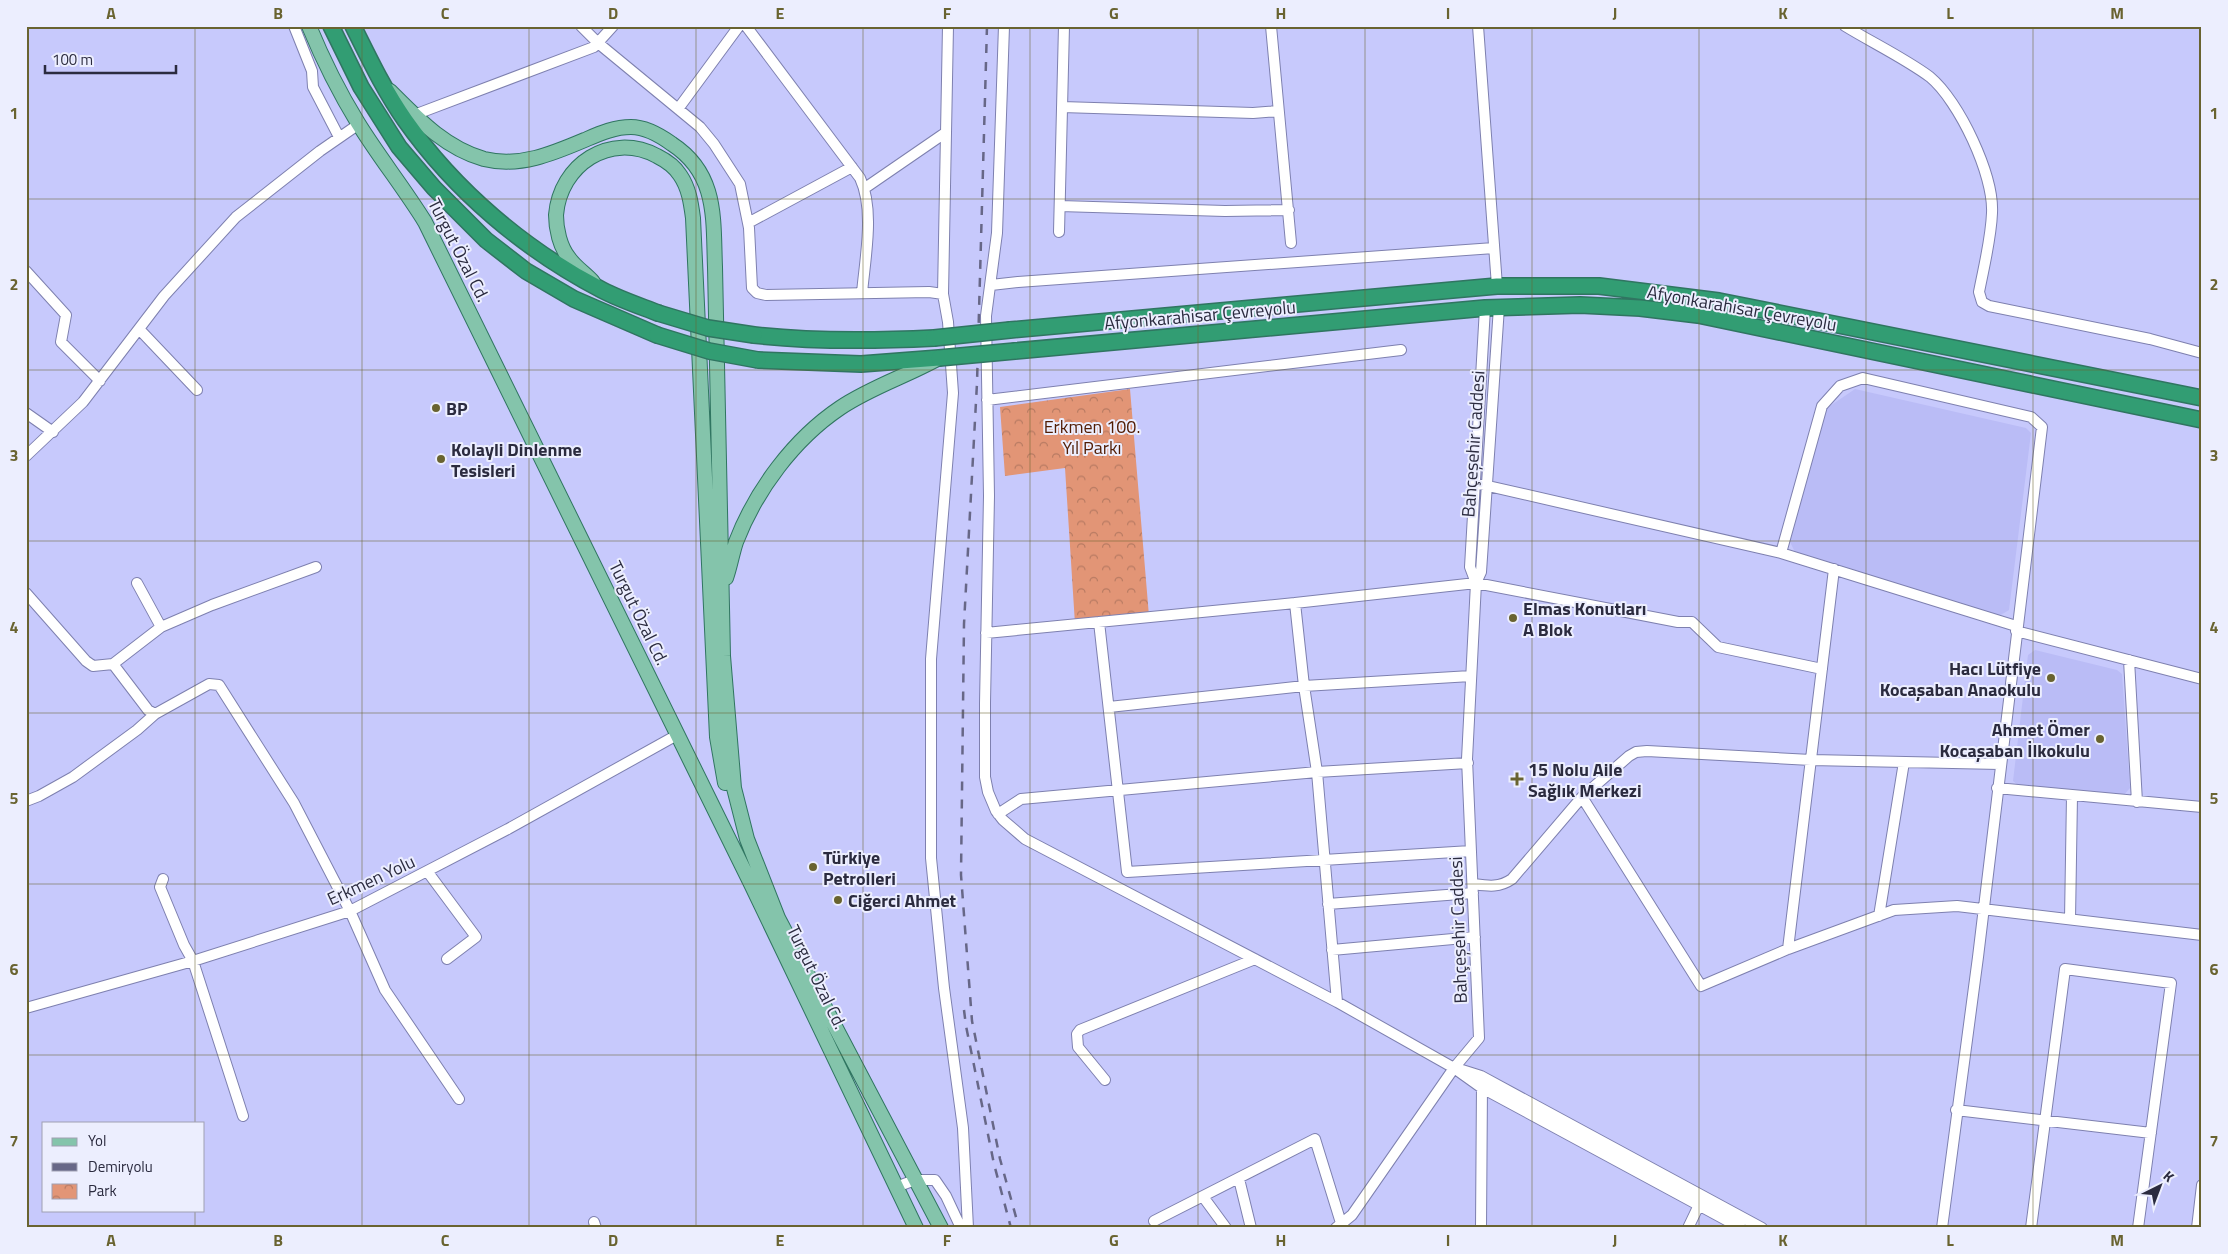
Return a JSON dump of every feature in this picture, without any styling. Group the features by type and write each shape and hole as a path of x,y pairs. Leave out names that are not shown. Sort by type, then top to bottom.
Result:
{"highway":[{"name":"Afyonkarahisar Çevreyolu","path":"331,26 361,87 399,147 434,188 486,240 526,271 574,299 657,335 709,351 758,360 861,364 1492,308 1551,304 1610,306 1698,315 2202,420"},
{"name":"Afyonkarahisar Çevreyolu","path":"353,26 379,79 405,120 437,160 471,196 509,230 549,260 603,291 658,313 708,328 802,340 848,342 934,338 1496,286 1599,286 1719,301 2202,398"}],"main road":[{"name":"Turgut Özal Cd.","path":"309,26 323,60 359,124 408,194 425,222 678,735 941,1228"},
{"path":"379,79 436,136 460,150 486,159 515,162 536,159 606,131 632,127 658,135 679,148 697,168 708,186 713,219 723,656 734,788 757,884"},
{"path":"603,291 568,258 556,228 557,199 565,182 589,157 605,150 624,147 644,150 664,160 680,174 690,195 694,228 717,737 729,804 757,884"},
{"path":"721,591 736,542 752,509 774,475 808,435 840,408 888,382 939,358"},
{"name":"Turgut Özal Cd.","path":"757,884 916,1228"}],"street":[{"path":"294,26 312,71 313,87 339,137"},
{"path":"582,26 598,43 700,127 714,144 740,184 748,223 751,282 752,288 757,293 862,294 929,292 943,294"},
{"path":"414,114 594,47 613,26"},
{"path":"678,109 739,26"},
{"path":"746,26 852,166 865,188 868,214 862,294"},
{"path":"948,26 943,294 948,322 953,392 931,659 931,858 944,988 963,1128 968,1228"},
{"path":"1004,26 997,233 986,316 988,496 985,777 992,803 998,814 1013,830 1025,839 1337,1002 1454,1068 1482,1088 1741,1228"},
{"path":"1059,232 1064,26"},
{"path":"1272,26 1291,242"},
{"path":"1478,26 1496,286"},
{"path":"1845,26 1929,77 1950,100 1965,122 1985,172 1992,211 1979,292 1985,305 2150,339 2201,353"},
{"path":"1062,108 1253,113 1278,111"},
{"path":"26,456 83,402 164,296 236,217 339,137 359,124"},
{"path":"865,188 945,133"},
{"path":"748,223 852,166"},
{"path":"1060,206 1225,211 1289,210"},
{"path":"990,285 1494,248"},
{"path":"26,271 66,315 61,342 100,381"},
{"name":"Bahçeşehir Caddesi","path":"1476,583 1470,567 1475,483 1492,308"},
{"name":"Bahçeşehir Caddesi","path":"1339,1226 1352,1215 1454,1068 1479,1038 1468,763 1476,583 1481,572 1487,486 1492,308"},
{"path":"140,329 197,390"},
{"path":"987,400 1401,350"},
{"path":"1781,553 1822,406 1840,386 1863,378 2031,417 2042,427 1942,1228"},
{"path":"26,413 53,432"},
{"path":"1475,483 1781,553 2016,628 2202,679"},
{"path":"26,593 86,661 93,666 113,664 161,627 212,604 316,567"},
{"path":"1788,949 1834,569"},
{"path":"137,583 161,627"},
{"path":"986,633 1296,603 1476,583 1678,622 1692,622 1718,647 1822,669"},
{"path":"1296,603 1304,686 1317,772 1337,1002"},
{"path":"1099,622 1127,872 1471,851"},
{"path":"2129,660 2137,802"},
{"path":"113,664 148,710 155,714"},
{"path":"1109,706 1304,686 1471,676"},
{"path":"26,801 39,796 73,776 137,730 155,714 209,684 219,685 294,803 350,911 385,990 459,1099"},
{"name":"Erkmen Yolu","path":"26,1008 193,961 350,911 508,829 678,735"},
{"path":"1328,904 1505,884 1512,879 1582,796 1628,756 1636,752 1647,751 1811,760 2000,764"},
{"path":"1879,916 1904,762"},
{"path":"998,814 1012,803 1021,799 1317,772 1468,763"},
{"path":"1997,788 2202,807"},
{"path":"1582,796 1701,986 1788,949 1894,910 1948,906 1983,908 2202,935"},
{"path":"2070,919 2072,796"},
{"path":"428,871 476,937 447,958"},
{"path":"163,879 160,887 184,945 193,961 243,1116"},
{"path":"1332,950 1475,937"},
{"path":"1105,1080 1078,1047 1077,1034 1080,1030 1255,959"},
{"path":"2031,1228 2065,969 2171,983 2138,1228"},
{"path":"1454,1068 1481,1076 1762,1228"},
{"path":"1481,1076 1481,1228"},
{"path":"1956,1110 2152,1133"},
{"path":"1154,1221 1204,1198 1315,1139 1339,1226"},
{"path":"1240,1179 1251,1228"},
{"path":"896,1187 915,1180 935,1180 946,1196 962,1228"},
{"path":"2197,1228 2202,1189"},
{"path":"1204,1198 1226,1228"},
{"path":"1688,1228 1699,1205"}],"shaded area":[{"path":"1855,389 2026,428 2031,433 2009,610 1999,616 1795,552 1790,542 1827,408"},
{"path":"2035,650 2117,670 2122,674 2130,788 2123,796 2019,786 2013,781 2028,655"}],"green space":[{"name":"Erkmen 100. Yıl Parkı","path":"1130,389 1149,616 1075,624 1065,468 1005,476 1000,407"}],"railway":[{"path":"987,26 977,383 964,624 961,875 972,1021 1000,1159 1019,1228"},
{"path":"964,1010 994,1164 1011,1228"}],"place":[{"name":"BP","path":"436,408"},
{"name":"Kolayli Dinlenme Tesisleri","path":"441,459"},
{"name":"Elmas Konutları A Blok","path":"1513,618"},
{"name":"Hacı Lütfiye Kocaşaban Anaokulu","path":"2051,678"},
{"name":"Ahmet Ömer Kocaşaban İlkokulu","path":"2100,739"},
{"name":"15 Nolu Aile Sağlık Merkezi","path":"1517,779"},
{"name":"Türkiye Petrolleri","path":"813,867"},
{"name":"Ciğerci Ahmet","path":"838,900"}]}
